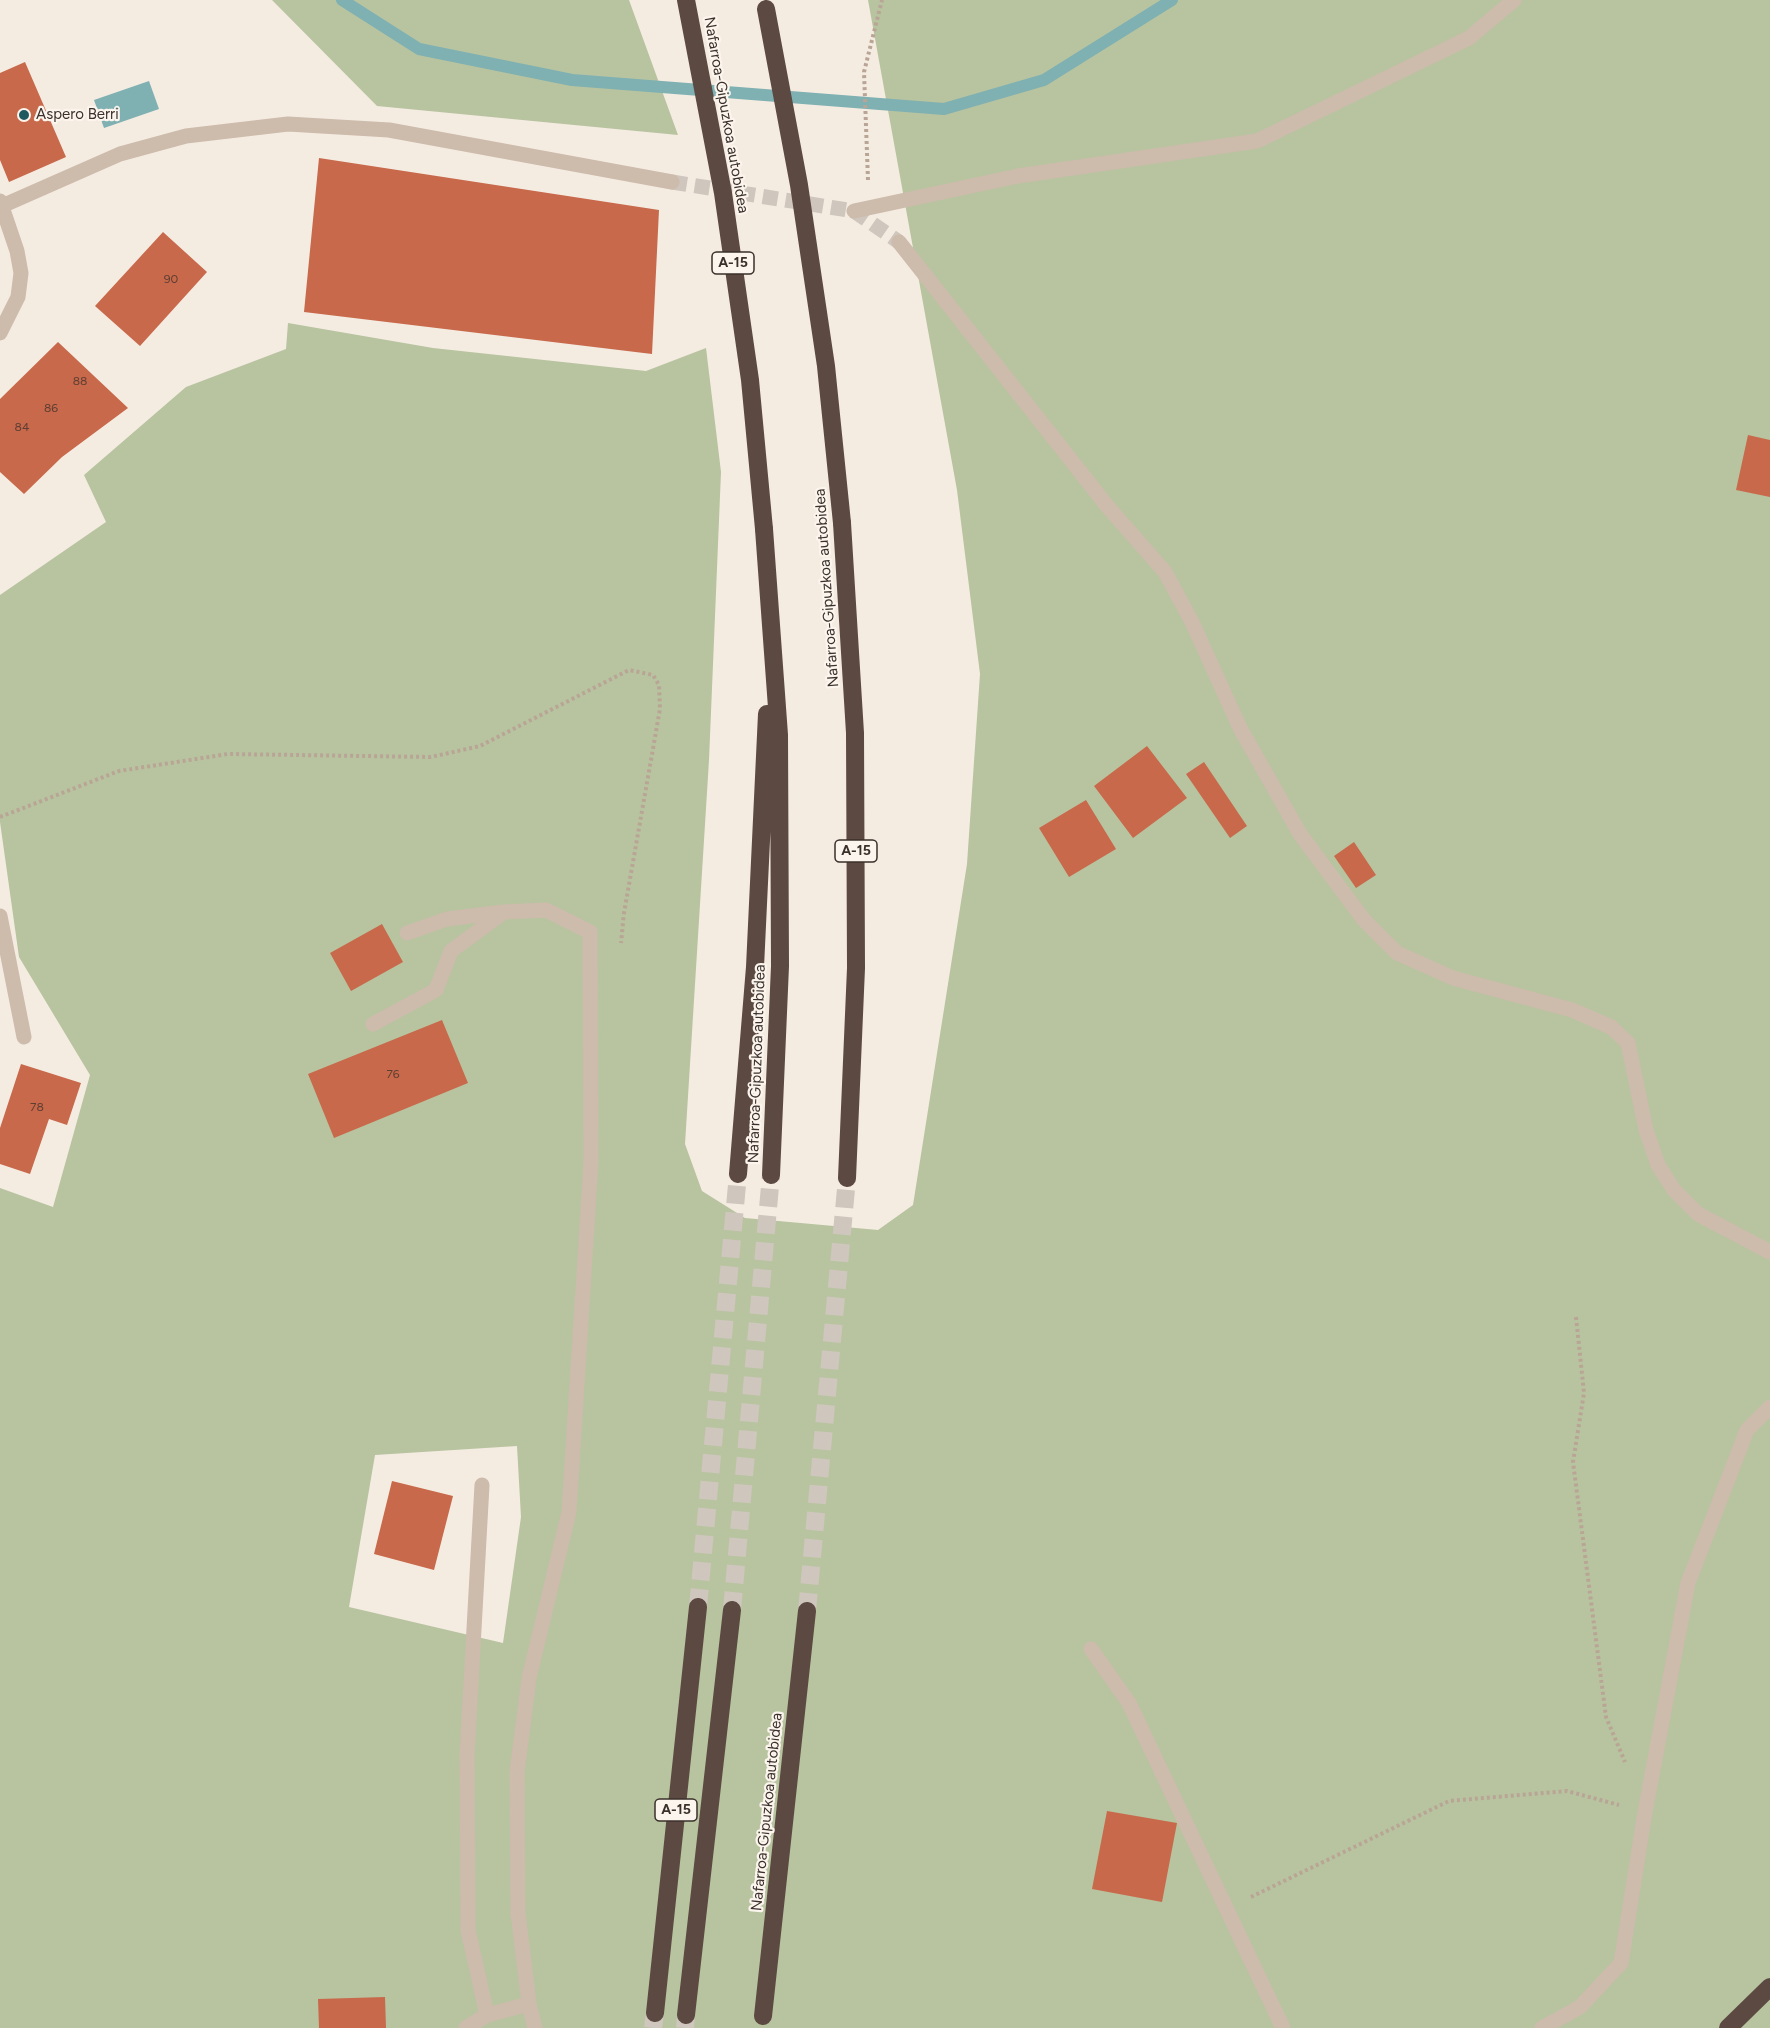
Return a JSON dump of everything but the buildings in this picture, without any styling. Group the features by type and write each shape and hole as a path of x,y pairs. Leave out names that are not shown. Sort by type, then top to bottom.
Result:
{"highway":[{"name":"Nafarroa-Gipuzkoa autobidea","path":"686,0 723,193 750,380 765,528 779,735 780,966 771,1175"},
{"name":"Nafarroa-Gipuzkoa autobidea","path":"765,4 799,184 826,366 842,523 855,734 856,968 847,1178"},
{"name":"Nafarroa-Gipuzkoa autobidea","path":"738,1174 755,967 772,631"},
{"name":"A-15","path":"655,2013 698,1607"},
{"name":"A-15","path":"686,2015 732,1610"},
{"name":"Nafarroa-Gipuzkoa autobidea","path":"762,2016 807,1611"},
{"path":"1728,2028 1770,1987"}],"street":[{"path":"854,211 1018,176 1257,141 1469,38 1514,0"},
{"path":"0,333 18,297 21,273 17,251 1,204 131,151 186,136 288,124 389,130 672,182"},
{"path":"899,242 1108,507 1165,572 1192,622 1240,728 1300,834 1364,920 1397,953 1416,962 1453,978 1572,1010 1611,1027 1628,1043 1646,1130 1658,1165 1674,1190 1698,1214 1770,1252"},
{"path":"407,933 447,919 504,912 546,910 590,932 592,1129 569,1512 529,1678 517,1772 518,1913 529,2004 535,2028"},
{"path":"374,1024 436,990 451,951 504,912"},
{"path":"0,916 24,1037"},
{"path":"1542,2028 1580,2007 1621,1963 1645,1812 1688,1583 1747,1430 1770,1407"},
{"path":"482,1485 467,1755 468,1930 487,2016"},
{"path":"1091,1648 1129,1703 1283,2028"},
{"path":"466,2028 487,2016 529,2004"}],"path":[{"path":"854,211 868,187 864,72 882,0"},
{"path":"0,817 119,771 228,754 431,757 441,755 480,746 629,670 653,675 659,685 660,709 624,913 621,948"},
{"path":"1576,1317 1584,1393 1573,1462 1606,1716 1645,1812"},
{"path":"1226,1908 1449,1801 1568,1791 1645,1812"}],"green space":[{"path":"272,0 629,0 678,135 377,106"},
{"path":"868,0 1770,0 1770,2028 0,2028 0,1188 53,1207 90,1075 19,957 0,822 0,595 106,522 84,475 186,387 286,349 288,323 433,348 646,371 706,348 721,472 709,760 685,1144 702,1191 745,1218 878,1230 913,1205 967,864 980,674 957,490","holes":["517,1446 521,1517 503,1643 349,1607 375,1455"]}],"water":[{"path":"149,81 159,109 104,128 94,100"}],"waterway":[{"path":"342,0 419,49 572,80 944,109 1044,80 1172,0"}],"tunnel":[{"path":"672,182 854,211 899,242"},
{"path":"698,1607 738,1174"},
{"path":"732,1610 771,1175"},
{"path":"807,1611 847,1178"},
{"path":"653,2028 655,2013"},
{"path":"685,2028 686,2015"}],"place":[{"name":"Aspero Berri","path":"24,115"}]}
